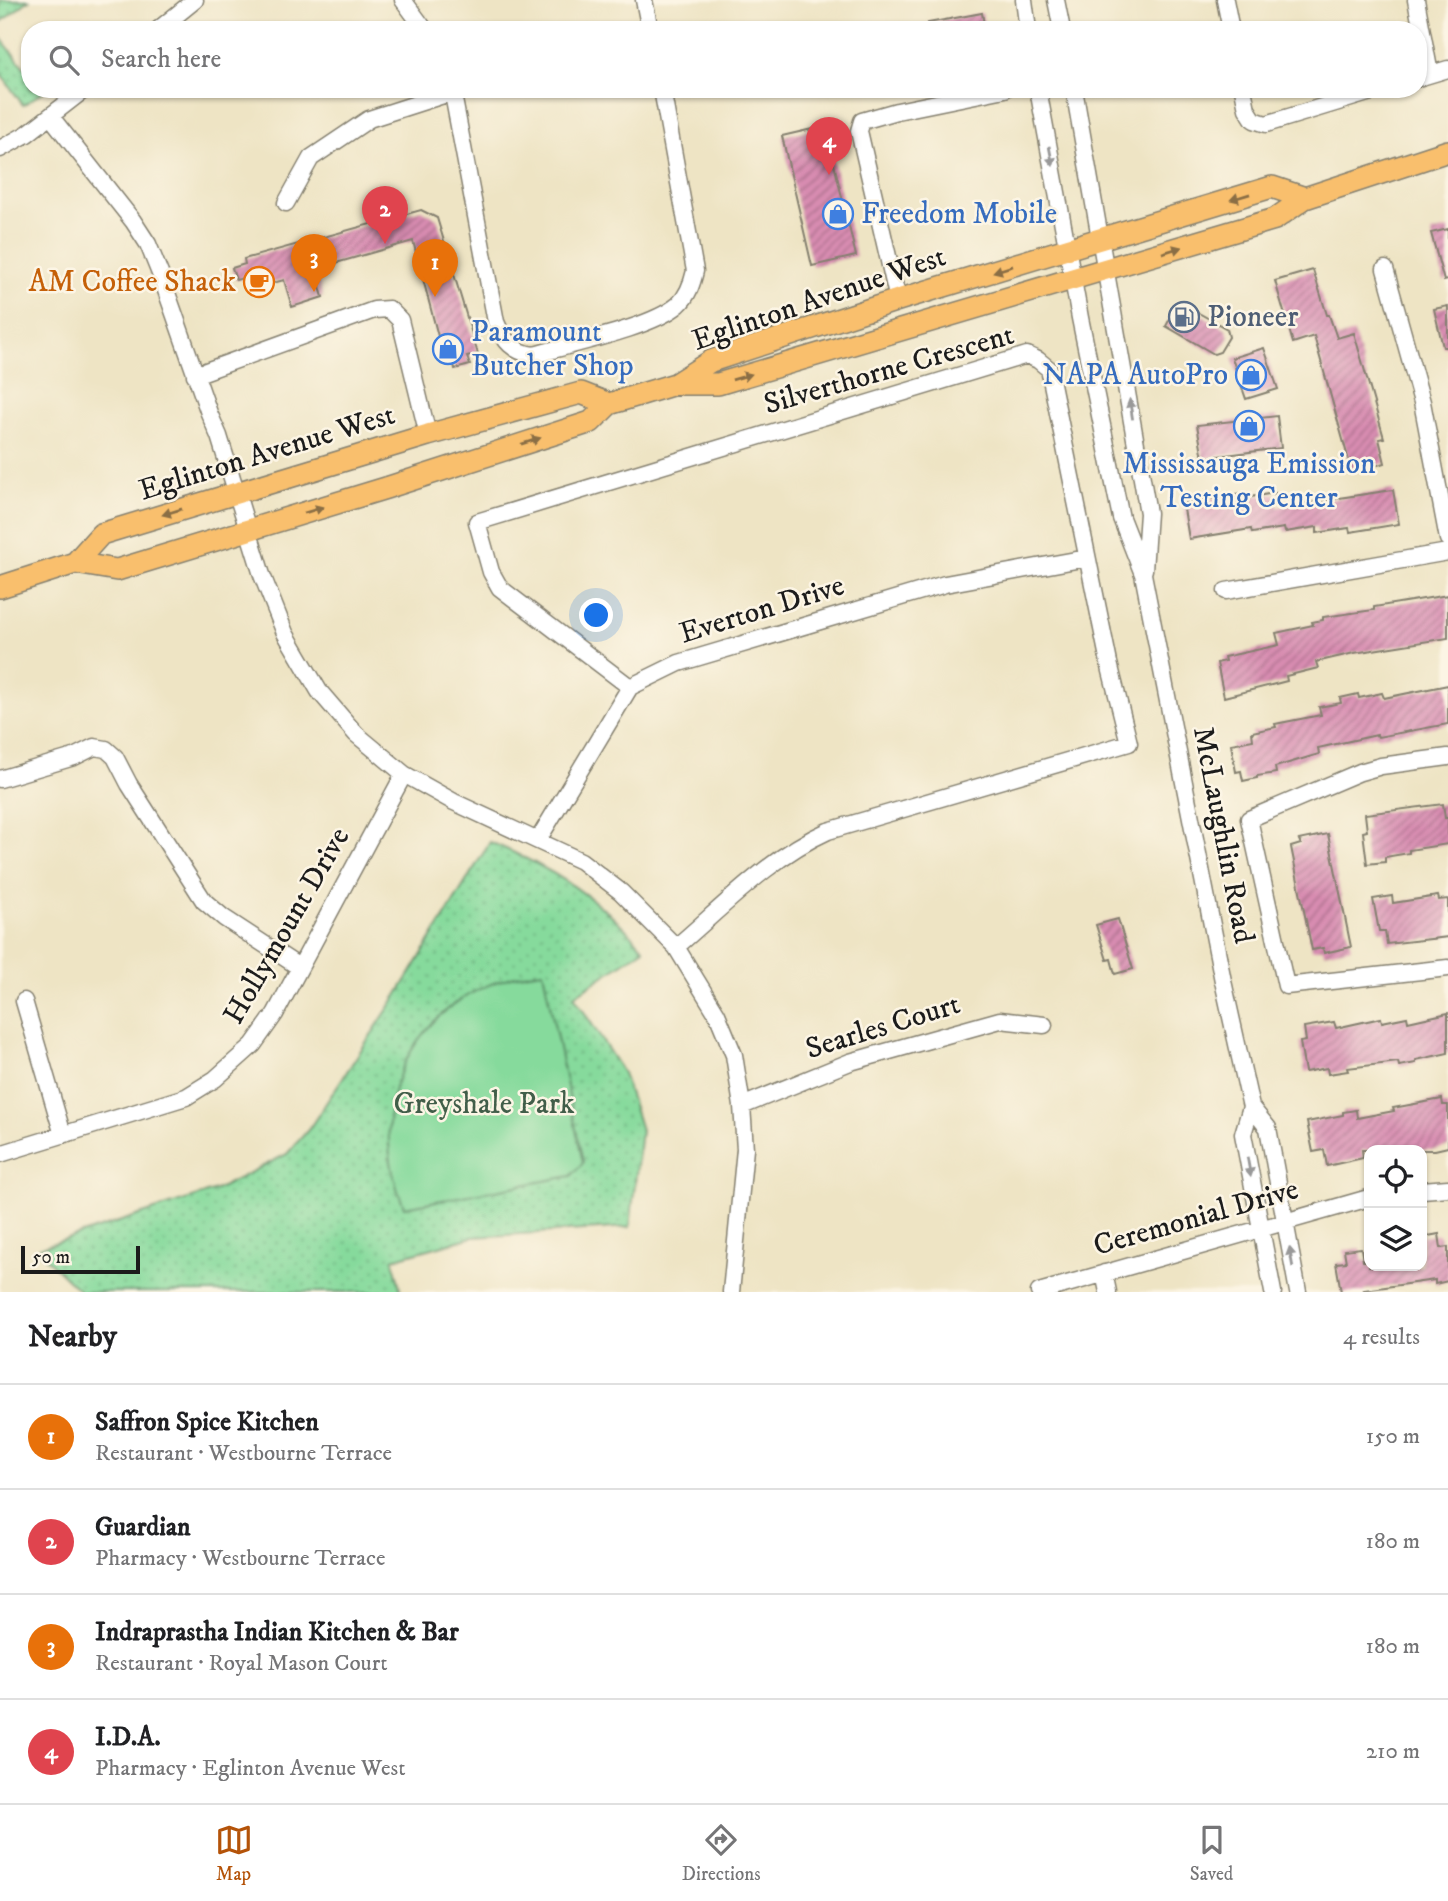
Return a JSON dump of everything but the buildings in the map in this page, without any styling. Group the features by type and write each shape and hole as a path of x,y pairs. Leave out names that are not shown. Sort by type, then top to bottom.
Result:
{"main road":[{"name":"Eglinton Avenue West","path":"675,384 718,384 1074,280 1275,219 1305,198 1448,151"},
{"name":"Eglinton Avenue West","path":"0,587 75,564 117,570 248,530 591,422 609,404 675,384 711,360 898,300 1272,187 1305,198"},
{"name":"Eglinton Avenue West","path":"75,564 101,534 428,435 581,393 609,404"}],"street":[{"path":"169,21 195,0"},
{"path":"403,0 418,21"},
{"path":"644,0 648,21"},
{"path":"1024,0 1027,21"},
{"path":"1056,0 1060,21"},
{"path":"1225,0 1229,21"},
{"path":"1416,0 1418,21"},
{"path":"1427,75 1448,69"},
{"path":"0,149 27,134 74,98"},
{"path":"286,203 312,158 369,119 432,98"},
{"path":"454,98 496,322 510,346 534,355 659,319 680,303 691,287 695,271 664,98"},
{"path":"898,300 859,131 862,121 961,98"},
{"name":"McLaughlin Road","path":"1040,98 1121,518 1143,574 1223,981 1251,1107 1268,1128 1298,1292"},
{"name":"McLaughlin Road","path":"1076,98 1148,513 1143,574"},
{"path":"1245,98 1247,109 1254,120 1266,124 1351,98"},
{"path":"51,117 148,244 219,436 262,575 285,633 306,672 344,723 385,761 454,802 581,861 611,884 676,947 717,1014 734,1055 745,1149 731,1292"},
{"path":"1385,269 1422,402 1448,539"},
{"path":"195,375 379,308 389,309 400,320 428,435"},
{"name":"Silverthorne Crescent","path":"630,687 500,588 491,572 477,522 1027,355 1038,359 1049,369 1087,558 1129,743 828,831 803,842 781,856 676,947"},
{"path":"1226,592 1448,552"},
{"name":"Everton Drive","path":"630,687 679,663 946,583 1087,558"},
{"path":"538,840 630,687"},
{"path":"0,779 74,757 94,747 106,750 115,757 204,901 224,918 299,967"},
{"path":"1448,757 1381,766 1360,772 1249,819 1286,986 1448,968"},
{"name":"Hollymount Drive","path":"0,1154 186,1097 215,1079 253,1045 275,1014 404,774"},
{"path":"24,1001 63,1135"},
{"name":"Searles Court","path":"742,1106 850,1062 1000,1020 1044,1025"},
{"name":"McLaughlin Road","path":"1251,1107 1244,1135 1273,1292"},
{"path":"1427,1190 1448,1188"},
{"name":"Ceremonial Drive","path":"1039,1292 1364,1199"},
{"path":"1104,1273 1108,1292"}],"green space":[{"path":"0,0 29,0 0,23"},
{"path":"0,37 21,64 21,98 34,98 23,105 0,73"},
{"name":"Greyshale Park","path":"490,842 533,862 574,886 611,915 644,949 574,996 623,1073 641,1130 630,1227 472,1237 393,1259 401,1292 81,1292 36,1249 216,1190 287,1154 309,1129 398,994"},
{"path":"543,971 583,1163 571,1176 404,1207 392,1166 389,1125 395,1087 410,1052 433,1022 464,998 500,980"}],"place":[{"name":"I.D.A.","path":"829,175"},
{"name":"Freedom Mobile","path":"838,214"},
{"name":"Guardian","path":"385,244"},
{"name":"AM Coffee Shack","path":"259,282"},
{"name":"Indraprastha Indian Kitchen & Bar","path":"314,292"},
{"name":"Saffron Spice Kitchen","path":"435,297"},
{"name":"Pioneer","path":"1184,317"},
{"name":"Paramount Butcher Shop","path":"448,349"},
{"name":"NAPA AutoPro","path":"1251,375"},
{"name":"Mississauga Emission Testing Center","path":"1249,426"}]}
